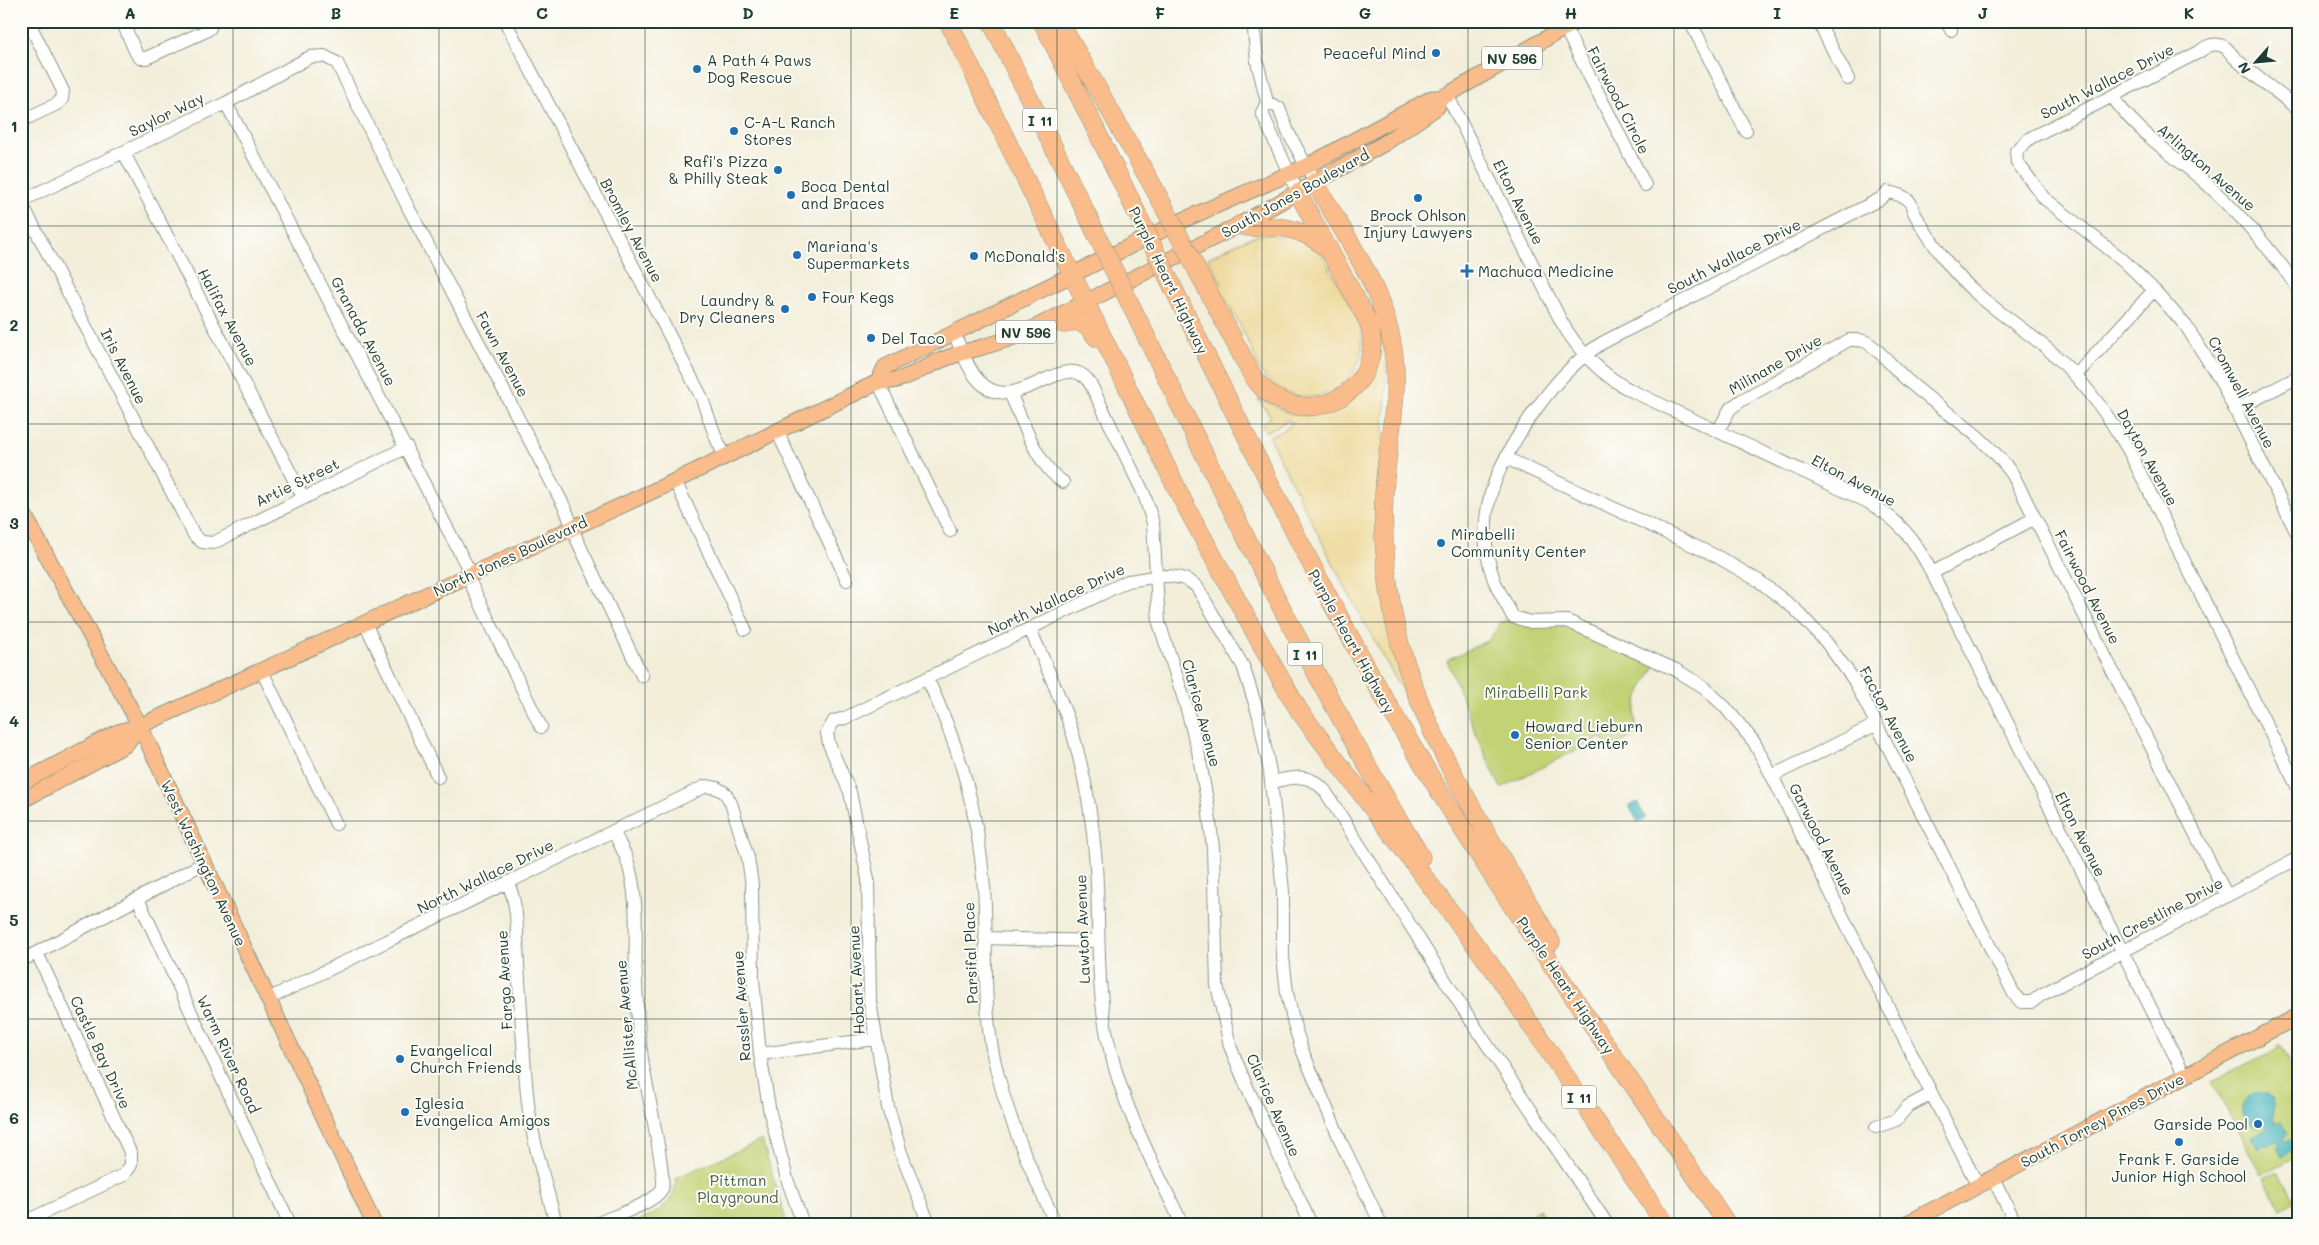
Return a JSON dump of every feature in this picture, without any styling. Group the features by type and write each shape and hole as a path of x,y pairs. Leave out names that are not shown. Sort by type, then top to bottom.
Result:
{"highway":[{"path":"948,21 1204,542 1300,712 1494,970"},
{"name":"I 11","path":"991,21 1268,584 1331,703 1390,806 1494,970 1665,1224"},
{"name":"Purple Heart Highway","path":"1042,21 1300,545 1369,672 1451,811 1727,1224"},
{"path":"1059,21 1154,188 1259,386 1276,399 1288,404 1306,407 1322,405 1340,398 1354,388 1366,371 1372,348 1369,323 1298,193"},
{"path":"1315,182 1375,290 1387,321 1393,348 1395,387 1385,488 1384,534 1392,607 1411,680 1444,756 1620,1064"},
{"path":"1239,225 1253,229 1281,227 1298,231 1318,242 1334,256"},
{"path":"1051,320 1064,324 1075,321 1081,322 1106,344"}],"main road":[{"name":"South Jones Boulevard","path":"1127,248 1307,166 1432,98 1443,97 1571,25"},
{"name":"South Jones Boulevard","path":"1140,275 1239,225 1400,134 1437,108 1443,97"},
{"name":"North Jones Boulevard","path":"878,382 885,367 1127,248"},
{"name":"North Jones Boulevard","path":"21,783 118,732 140,726 675,481 878,382 893,382 940,360 997,344 1051,320 1140,275"},
{"name":"West Washington Avenue","path":"21,509 140,726 374,1224"},
{"name":"North Jones Boulevard","path":"21,801 125,746 140,726"},
{"name":"South Torrey Pines Drive","path":"1906,1224 2298,1016"}],"street":[{"path":"122,21 140,58 152,56 197,35 210,28 213,22"},
{"name":"Bromley Avenue","path":"505,21 701,396 716,438 725,456"},
{"path":"1253,21 1257,61 1267,102 1262,113 1298,193"},
{"path":"1690,21 1746,131"},
{"path":"1818,21 1848,79"},
{"name":"Fairwood Circle","path":"1571,25 1645,186"},
{"path":"21,121 57,104 62,99 63,91 27,27"},
{"name":"South Wallace Drive","path":"2016,151 2030,138 2199,52 2206,46 2215,44 2227,48 2234,57 2298,110"},
{"name":"Saylor Way","path":"21,202 226,103 310,57 324,56"},
{"name":"Fawn Avenue","path":"324,56 337,63 409,209 566,510 572,527 642,676"},
{"name":"Arlington Avenue","path":"2112,96 2130,120 2144,134 2233,208 2261,238 2298,288"},
{"name":"Elton Avenue","path":"1443,97 1561,321 1584,355 1616,383 1882,510 1908,533 1932,573 2186,1076"},
{"path":"1267,102 1279,108 1315,182"},
{"name":"Granada Avenue","path":"226,103 406,447 541,727"},
{"name":"Cromwell Avenue","path":"2016,151 2017,162 2044,198 2122,260 2154,290 2186,326 2204,352 2298,535"},
{"name":"Halifax Avenue","path":"124,153 303,497"},
{"name":"South Wallace Drive","path":"1531,622 1513,617 1495,580 1490,563 1486,535 1487,508 1497,474 1548,392 1584,355 1643,321 1880,199 1888,192 1900,194"},
{"name":"Dayton Avenue","path":"1900,194 1910,202 1928,236 1971,289 2045,347 2076,376 2113,423 2129,451 2298,788"},
{"name":"Iris Avenue","path":"21,202 194,535 202,542"},
{"path":"2076,376 2154,290"},
{"path":"954,334 973,372 983,385 994,391 1010,393 1044,464 1053,475 1064,482"},
{"name":"Milinane Drive","path":"1718,432 1730,409 1753,392 1849,340 1860,339"},
{"name":"Fairwood Avenue","path":"1860,339 1868,343 1908,381 1984,440 2002,459 2035,518 2227,896"},
{"name":"Clarice Avenue","path":"1010,393 1025,390 1066,371 1080,372 1088,380 1148,505 1153,522 1159,623 1187,710 1198,752 1208,806 1213,848 1217,984 1221,1008 1230,1046 1246,1085 1311,1224"},
{"path":"2235,410 2298,377"},
{"path":"878,382 950,531"},
{"path":"777,431 847,580"},
{"name":"Artie Street","path":"202,542 213,543 406,447"},
{"name":"Factor Avenue","path":"1506,458 1718,557 1759,581 1795,609 1826,642 1854,680 2014,994 2021,1002"},
{"path":"675,481 745,629"},
{"path":"1932,573 2035,518"},
{"name":"North Wallace Drive","path":"827,733 834,721 845,718 1128,581 1179,576 1193,584 1241,661 1247,674 1259,716 1271,782 1283,891 1284,966 1287,993 1294,1024 1302,1050 1342,1144 1381,1224"},
{"name":"Garwood Avenue","path":"1531,622 1566,621 1676,670 1704,687 1742,724 1772,776 1978,1186"},
{"path":"365,623 438,777"},
{"name":"Lawton Avenue","path":"1030,629 1052,680 1076,746 1095,852 1100,995 1110,1049 1121,1088 1137,1128 1182,1224"},
{"path":"262,671 336,824"},
{"name":"Parsifal Place","path":"926,678 947,722 969,787 978,834 984,889 987,1003 993,1054 1008,1110 1030,1170 1056,1224"},
{"path":"1772,776 1877,724"},
{"name":"Hobart Avenue","path":"827,733 829,744 850,792 868,879 870,1002 888,1107 901,1153 930,1224"},
{"path":"1271,782 1303,776 1317,782 1325,791 1474,1026 1607,1224"},
{"name":"North Wallace Drive","path":"268,999 706,786 717,788"},
{"name":"Rassler Avenue","path":"717,788 725,793 731,803 748,858 752,885 753,979 760,1054 770,1113 787,1179 803,1224"},
{"name":"McAllister Avenue","path":"596,1224 656,1197 664,1187 664,1172 643,1066 636,983 636,916 633,885 627,862 614,832"},
{"name":"South Crestline Drive","path":"2021,1002 2032,1002 2041,995 2123,953 2298,858"},
{"path":"21,962 204,863"},
{"name":"Fargo Avenue","path":"508,883 518,914 518,962 527,1096 537,1150 556,1224"},
{"name":"Warm River Road","path":"138,899 289,1223"},
{"path":"985,938 1098,941"},
{"name":"Castle Bay Drive","path":"22,1223 124,1174 131,1165 131,1154 37,953"},
{"path":"760,1054 875,1039"},
{"path":"1876,1127 1896,1120 1907,1107 1931,1094"},
{"path":"1993,1178 2016,1224"}],"green space":[{"name":"Mirabelli Park","path":"1513,617 1550,621 1657,662 1637,704 1635,721 1638,730 1632,737 1608,749 1602,737 1501,788 1477,737 1447,660 1489,640 1500,623"},
{"path":"2280,1044 2298,1078 2298,1156 2261,1175 2212,1081 2277,1049"},
{"name":"Pittman Playground","path":"762,1140 787,1224 632,1224 648,1217 668,1202 675,1188 676,1178"},
{"path":"2279,1171 2294,1200 2280,1208 2264,1178"},
{"path":"1539,1209 1549,1224 1520,1223"}],"sand":[{"path":"1286,232 1321,252 1358,319 1362,335 1362,351 1353,373 1337,388 1327,394 1315,397 1302,397 1279,389 1269,382 1261,372 1243,331 1217,287 1222,284 1208,258 1251,237 1271,234 1281,238 1285,236"},
{"path":"1380,335 1385,351 1387,383 1377,524 1423,729 1345,587 1269,437 1289,427 1292,422 1286,420 1266,432 1262,424 1271,417 1258,399 1267,401 1293,414 1311,415 1327,412 1342,406 1356,396 1374,369 1379,353"}],"water":[{"path":"1637,802 1646,818 1638,822 1629,806"},
{"name":"Garside Pool","path":"2254,1093 2267,1094 2270,1097 2274,1106 2275,1122 2282,1121 2288,1134 2283,1139 2287,1142 2289,1139 2297,1146 2284,1156 2282,1156 2277,1147 2279,1144 2277,1141 2258,1149 2251,1137 2269,1127 2267,1124 2252,1125 2243,1117 2243,1104"}],"place":[{"name":"Peaceful Mind","path":"1436,53"},
{"name":"A Path 4 Paws Dog Rescue","path":"697,69"},
{"name":"C-A-L Ranch Stores","path":"734,131"},
{"name":"Rafi's Pizza & Philly Steak","path":"778,170"},
{"name":"Boca Dental and Braces","path":"791,195"},
{"name":"Brock Ohlson Injury Lawyers","path":"1418,198"},
{"name":"Mariana's Supermarkets","path":"797,255"},
{"name":"McDonald's","path":"974,256"},
{"name":"Machuca Medicine","path":"1467,271"},
{"name":"Four Kegs","path":"812,297"},
{"name":"Laundry & Dry Cleaners","path":"785,309"},
{"name":"Del Taco","path":"871,338"},
{"name":"Mirabelli Community Center","path":"1441,543"},
{"name":"Howard Lieburn Senior Center","path":"1515,735"},
{"name":"Evangelical Church Friends","path":"400,1059"},
{"name":"Iglesia Evangelica Amigos","path":"405,1112"},
{"name":"Garside Pool","path":"2258,1124"},
{"name":"Frank F. Garside Junior High School","path":"2179,1142"}]}
